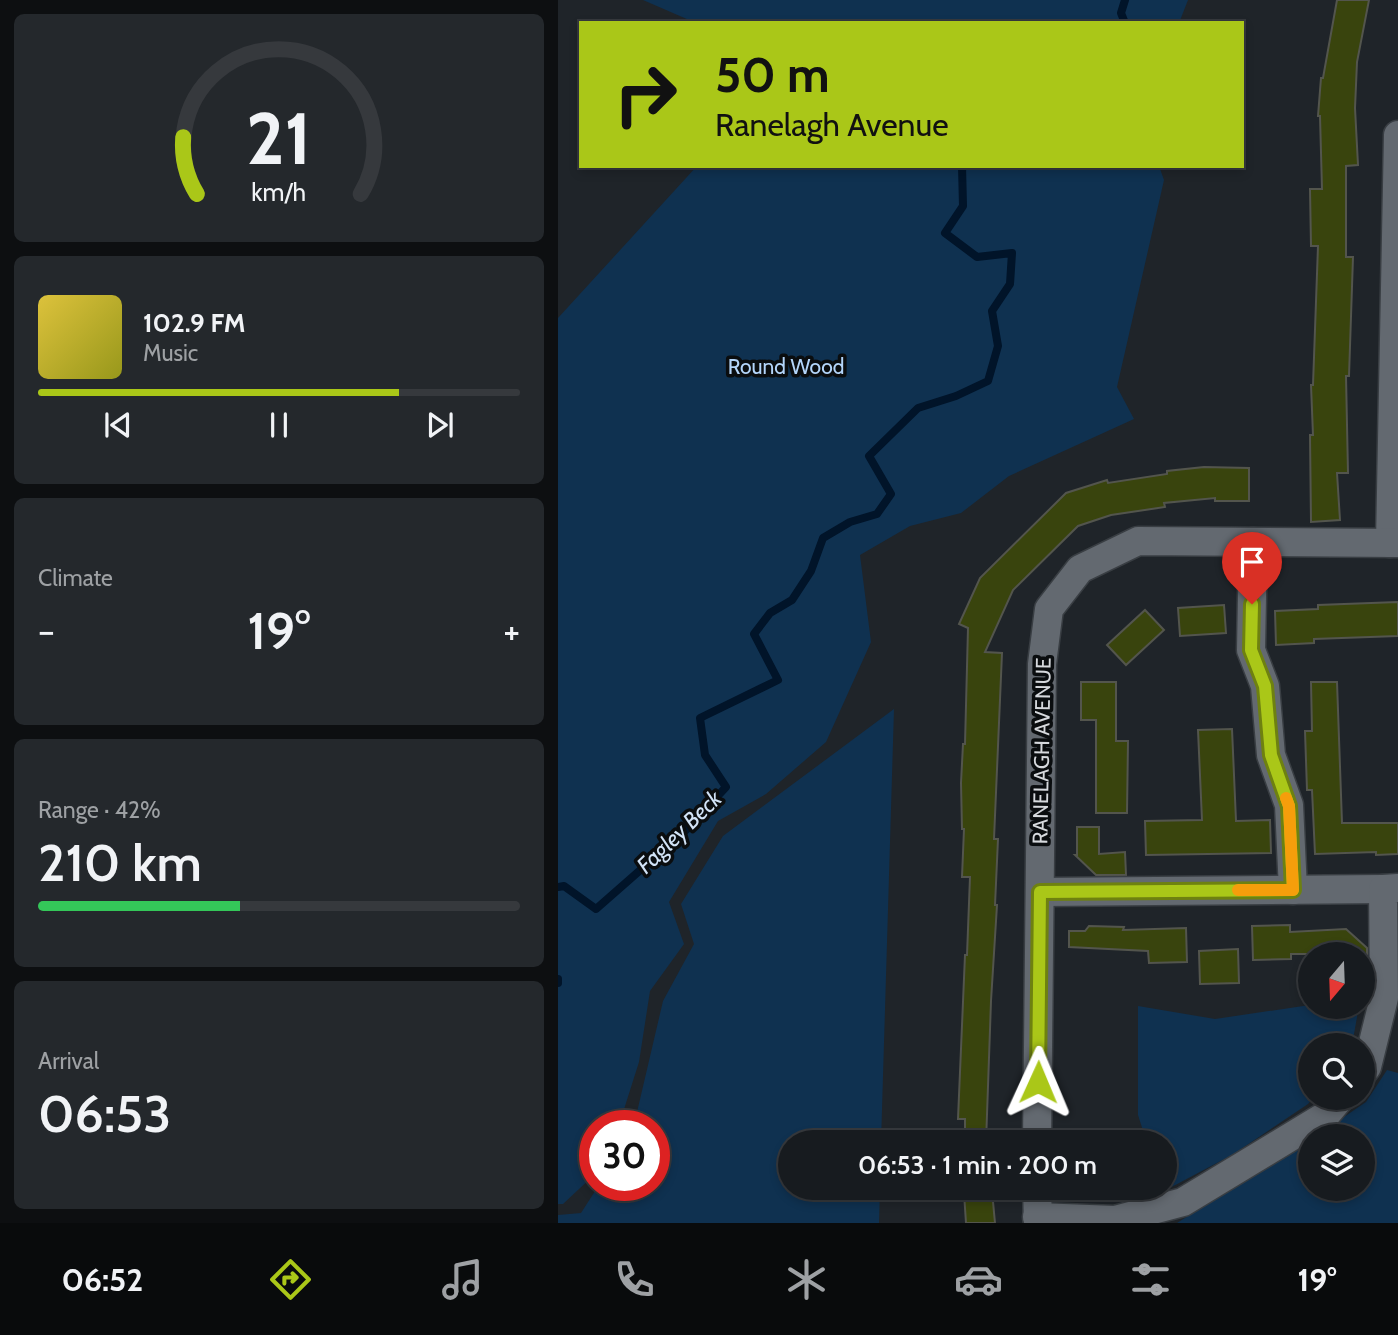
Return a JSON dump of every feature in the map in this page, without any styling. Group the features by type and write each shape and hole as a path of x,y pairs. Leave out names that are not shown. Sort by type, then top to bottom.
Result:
{"street":[{"path":"1293,890 1289,806 1271,755 1265,686 1251,650 1253,541 1394,543 1398,135"},
{"name":"RANELAGH AVENUE","path":"1037,1130 1042,664 1049,609 1080,569 1138,541 1253,541"},
{"path":"1040,892 1390,888 1384,998 1375,1035"},
{"path":"1037,1200 1037,1220 1115,1220 1183,1202 1325,1116 1330,1110"}],"green space":[{"path":"643,0 1188,0 1180,21 691,21"},
{"name":"Round Wood","path":"695,168 1160,168 1164,180 1117,387 1134,419 1009,476 961,513 910,526 860,555 871,642 826,742 766,794 718,821 669,902 684,944 650,991 639,1062 624,1110 579,1110 579,1189 563,1204 558,1204 558,318"},
{"path":"894,709 881,1130 778,1130 778,1200 880,1200 879,1223 558,1223 558,1215 581,1213 589,1201 670,1201 670,1110 638,1110 663,1001 694,944 681,904 723,836"},
{"path":"1138,1006 1215,1019 1298,1007 1298,1019 1357,1019 1354,1033 1298,1033 1299,1110 1232,1155 1177,1184 1177,1130 1143,1130 1138,1115"},
{"path":"1387,1070 1398,1073 1398,1223 1177,1223 1298,1147 1298,1201 1375,1201 1375,1124 1334,1124 1354,1110 1375,1110 1375,1088"}],"building":[{"path":"1337,0 1369,0 1357,62 1355,108 1358,165 1346,166 1346,257 1353,257 1349,376 1346,376 1348,473 1337,473 1340,520 1311,522 1311,385 1318,246 1311,246 1310,189 1322,189 1318,116 1321,78"},
{"path":"1204,467 1249,468 1249,501 1215,501 1215,498 1164,503 1165,507 1111,515 1078,526 1013,590 985,652 1002,653 994,839 998,839 997,905 986,1130 965,1130 965,1119 958,1119 970,877 962,877 964,829 961,783 965,744 968,628 959,624 980,578 1066,493 1107,480 1108,483 1167,474 1167,471"},
{"path":"1398,602 1398,636 1314,639 1314,643 1276,645 1275,611 1318,609 1318,605"},
{"path":"1224,605 1226,633 1180,636 1178,608"},
{"path":"1145,610 1164,630 1126,665 1107,645"},
{"path":"1081,682 1116,682 1116,741 1128,741 1127,813 1096,813 1096,720 1081,720"},
{"path":"1311,682 1337,682 1342,823 1398,823 1398,854 1315,854 1312,790 1307,790 1305,731 1312,731"},
{"path":"1232,729 1236,821 1270,820 1271,853 1146,855 1145,821 1202,820 1198,730"},
{"path":"1077,827 1099,827 1099,854 1125,852 1126,875 1096,875 1075,855"},
{"path":"1290,925 1290,932 1346,929 1360,942 1298,942 1298,954 1291,954 1291,959 1253,960 1252,926"},
{"path":"1089,926 1124,927 1123,930 1186,928 1187,962 1149,963 1148,951 1069,947 1069,931 1085,931"},
{"path":"1238,949 1239,983 1200,984 1199,951"},
{"path":"964,1200 993,1200 995,1223 966,1223"}],"waterway":[{"name":"Fagley Beck","path":"1124,21 1121,13 1125,0"},
{"name":"Fagley Beck","path":"558,887 564,886 596,909 686,830 726,787 705,755 700,718 778,680 754,634 770,613 792,600 811,571 823,538 850,522 877,514 891,494 869,456 918,408 956,396 988,381 998,346 992,311 1010,284 1012,253 977,257 945,233 963,206 962,168"}],"slow traffic":[{"path":"1238,890 1293,890 1289,806 1286,798"}],"route":[{"path":"1038,1082 1040,892 1293,890 1289,806 1271,755 1265,686 1251,650 1252,604"}]}
